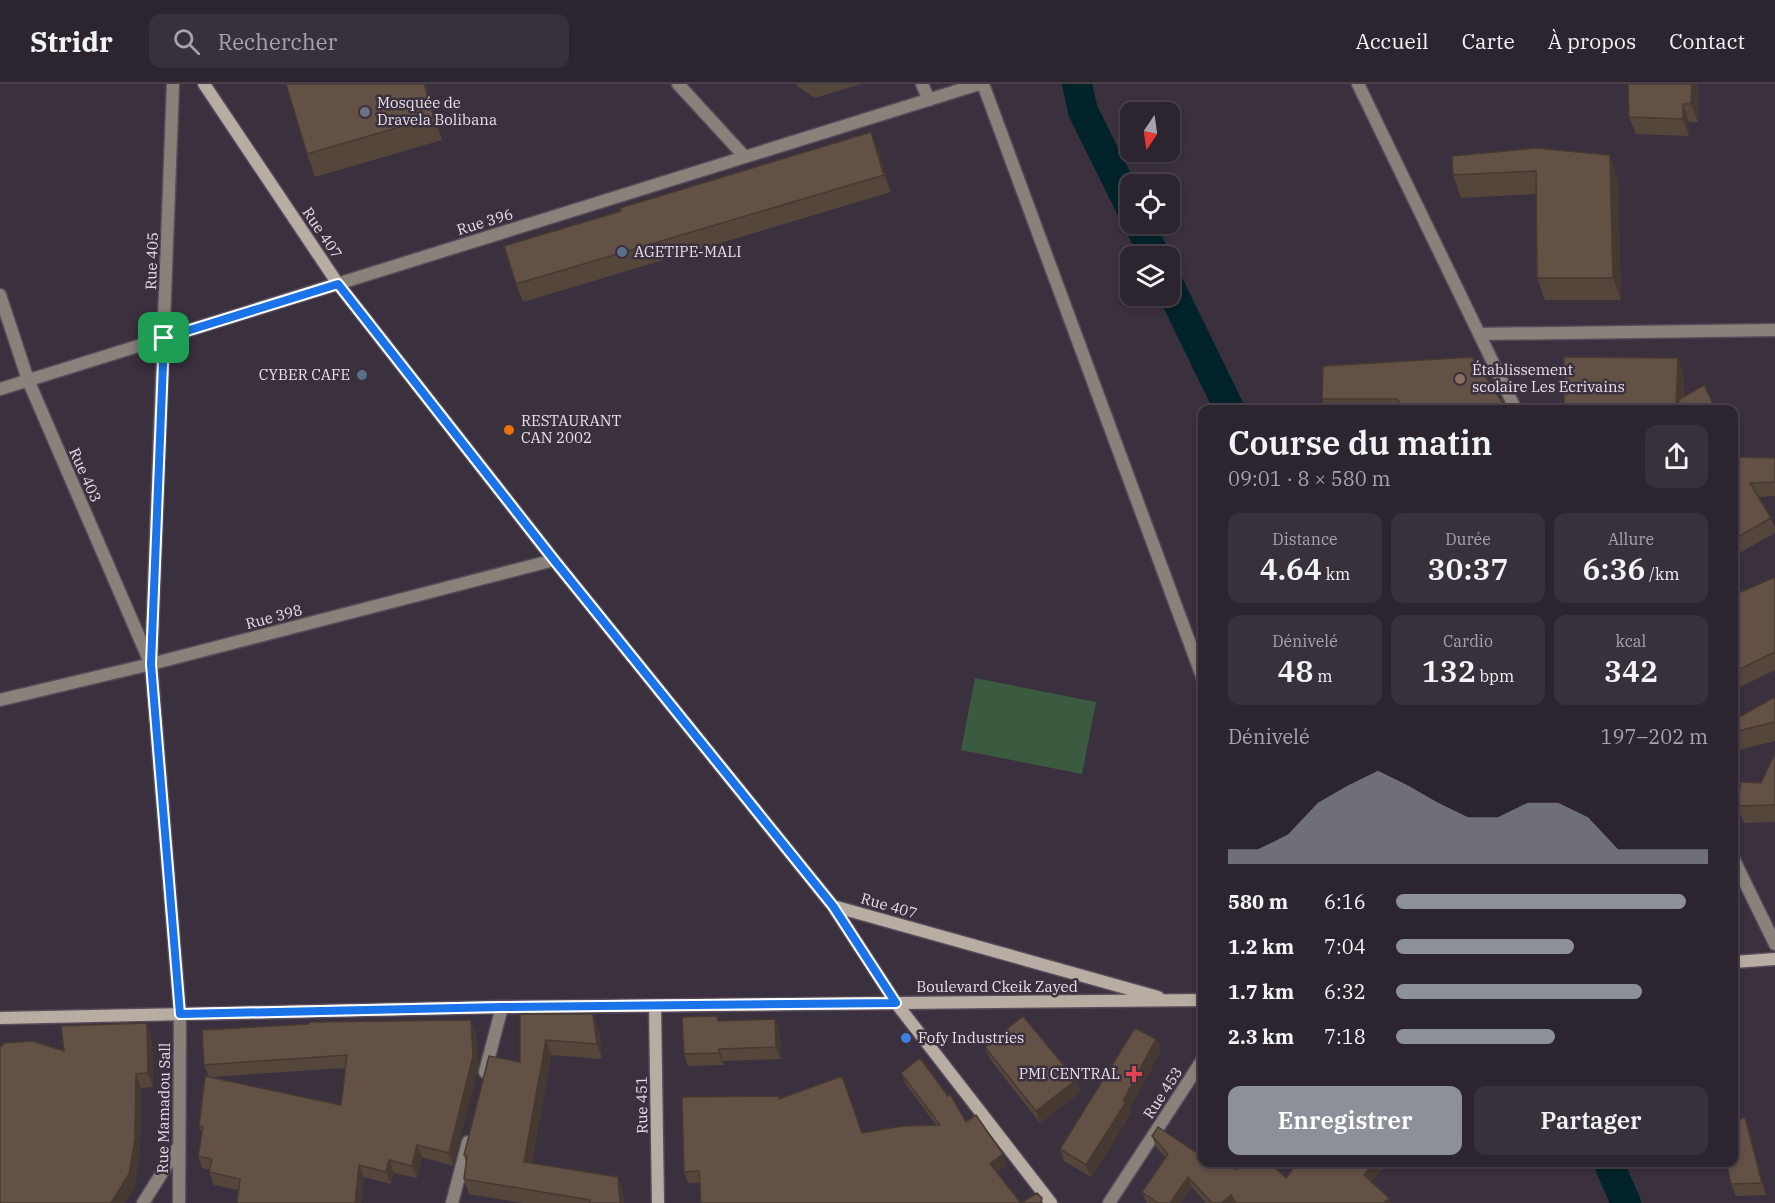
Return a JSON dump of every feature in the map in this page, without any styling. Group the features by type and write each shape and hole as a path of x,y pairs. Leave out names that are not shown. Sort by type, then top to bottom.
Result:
{"main road":[{"name":"Rue 407","path":"204,84 338,284 554,560 833,906 1171,1001"},
{"path":"833,906 896,1003 1051,1203"},
{"path":"1738,962 1775,959"},
{"name":"Boulevard Ckeik Zayed","path":"0,1018 502,1007 1198,1000"},
{"name":"Rue 451","path":"655,1006 658,1203"}],"street":[{"name":"Rue 405","path":"172,84 151,664 180,1014"},
{"path":"678,84 745,157"},
{"path":"922,84 929,100"},
{"name":"Rue 396","path":"0,389 981,84"},
{"path":"981,84 1198,666"},
{"path":"1358,84 1514,405"},
{"name":"Rue 403","path":"0,295 27,380 151,664"},
{"path":"1479,334 1775,330"},
{"name":"Rue 398","path":"0,700 151,664 554,560"},
{"path":"1738,868 1775,944"},
{"path":"481,1088 502,1007"},
{"name":"Rue Mamadou Sall","path":"178,1203 180,1014"},
{"name":"Rue 453","path":"1109,1203 1198,1067"},
{"path":"452,1203 470,1134"},
{"path":"143,1203 178,1146"}],"green space":[{"path":"975,678 1096,702 1082,774 961,750"}],"building":[{"name":"Mosquée de Dravela Bolibana","path":"286,84 424,84 434,117 307,154"},
{"path":"1628,84 1692,84 1691,104 1683,104 1683,119 1629,117"},
{"path":"871,132 884,175 516,284 504,246 621,211 620,208"},
{"path":"1536,148 1610,155 1613,278 1537,278 1536,171 1453,175 1452,156"},
{"path":"1472,357 1504,405 1401,405 1397,399 1322,399 1323,366"},
{"path":"1564,357 1678,358 1676,405 1564,404"},
{"path":"1704,385 1714,405 1681,405 1678,400"},
{"path":"1738,455 1739,457 1775,458 1775,482 1750,483 1771,518 1738,537"},
{"path":"1775,577 1775,652 1738,670 1738,593"},
{"path":"1775,697 1775,722 1738,731 1738,718"},
{"path":"1775,753 1775,805 1738,806 1741,782 1761,783"},
{"path":"520,1014 593,1014 597,1044 546,1040 524,1162 618,1177 620,1203 590,1203 590,1200 464,1179 467,1156 464,1155 489,1056 520,1062"},
{"path":"717,1016 718,1021 775,1019 776,1047 719,1049 719,1053 684,1054 682,1017"},
{"path":"1023,1016 1076,1080 1036,1111 985,1047"},
{"path":"471,1020 473,1056 449,1153 417,1145 412,1166 389,1160 386,1172 359,1165 355,1203 237,1203 240,1179 209,1172 212,1159 198,1156 203,1127 199,1126 205,1076 341,1105 347,1055 204,1065 202,1030 309,1024 309,1022"},
{"path":"147,1023 148,1073 136,1074 135,1139 129,1174 111,1203 0,1203 0,1046 4,1043 32,1041 64,1051 61,1026"},
{"path":"1135,1028 1156,1039 1123,1101 1126,1102 1086,1165 1060,1149"},
{"path":"920,1058 948,1096 950,1094 966,1122 976,1115 1003,1154 990,1164 1021,1203 701,1203 699,1171 684,1172 682,1097 779,1096 779,1099 842,1076 862,1133 903,1126 940,1125 901,1073"},
{"path":"1745,1117 1762,1183 1731,1184 1727,1167 1738,1167 1738,1120"},
{"path":"1158,1127 1198,1154 1198,1167 1233,1167 1236,1170 1239,1167 1274,1167 1286,1178 1294,1167 1371,1167 1364,1175 1389,1198 1384,1203 1236,1203 1231,1195 1222,1203 1212,1203 1188,1177 1170,1203 1158,1203 1142,1192 1168,1154 1152,1136"},
{"path":"1037,1193 1042,1198 1041,1203 1021,1203"}],"waterway":[{"path":"1077,84 1083,111 1120,186"},
{"path":"1144,234 1150,246"},
{"path":"1179,306 1228,405"},
{"path":"1610,1167 1626,1203"}],"place":[{"name":"Mosquée de Dravela Bolibana","path":"365,112"},
{"name":"AGETIPE-MALI","path":"622,252"},
{"name":"CYBER CAFE","path":"362,375"},
{"name":"Établissement scolaire Les Ecrivains","path":"1460,379"},
{"name":"RESTAURANT CAN 2002","path":"509,430"},
{"name":"Fofy Industries","path":"906,1038"},
{"name":"PMI CENTRAL","path":"1134,1074"}],"route":[{"path":"338,284 554,560 833,906 896,1003 502,1007 180,1014 151,664 164,338 338,284"}]}
